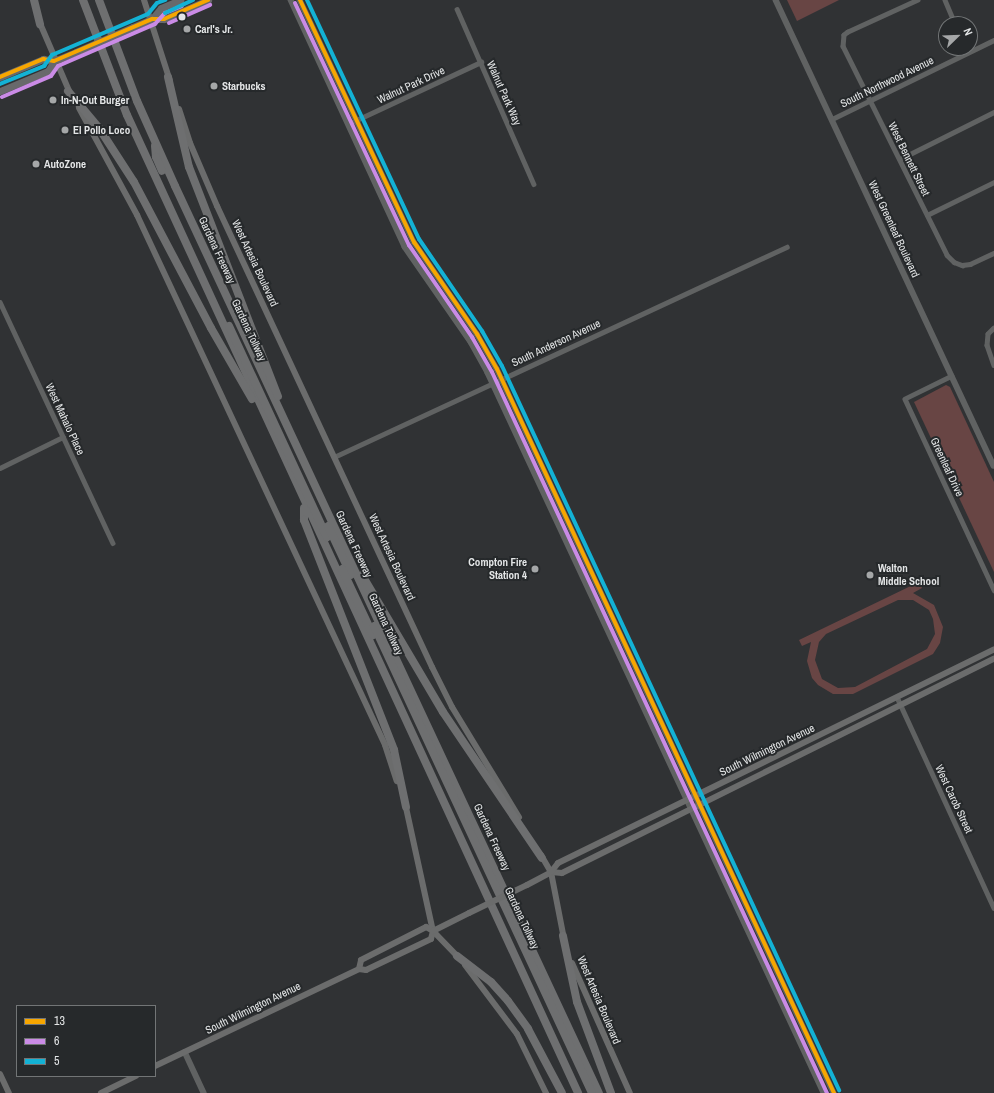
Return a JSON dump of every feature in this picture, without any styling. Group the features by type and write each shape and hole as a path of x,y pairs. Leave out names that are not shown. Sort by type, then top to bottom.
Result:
{"highway":[{"path":"33,0 40,24"},
{"path":"83,0 124,109 304,504 578,1093"},
{"name":"Gardena Freeway","path":"99,0 155,141 599,1093"},
{"path":"168,77 189,167 260,343 294,440"},
{"path":"68,91 99,128 134,182 211,328 277,443"},
{"name":"Gardena Tollway","path":"155,141 156,157 592,1093"},
{"name":"Gardena Tollway","path":"184,241 195,251 586,1093"},
{"path":"304,504 304,520 394,750 406,807"},
{"path":"329,516 415,668 542,858"},
{"path":"563,936 577,1002 611,1093"},
{"path":"457,956 492,982 508,1001 528,1029 562,1093"}],"main road":[{"name":"West Artesia Boulevard","path":"144,0 152,19 168,77 190,143 334,457 450,702 551,872 563,936 577,979 630,1093"},
{"path":"152,19 161,8 180,0"},
{"path":"0,77 43,59 54,61 152,19 164,19 205,0"},
{"path":"40,24 54,61 68,91 111,164 140,222 385,746 406,807 433,931 457,956 500,1008 517,1034 546,1093"},
{"path":"0,91 48,71 54,61"},
{"name":"South Wilmington Avenue","path":"156,1066 359,969 366,970 431,939 433,931 551,872 558,863 994,648"},
{"name":"South Wilmington Avenue","path":"551,872 562,873 994,659"},
{"name":"South Wilmington Avenue","path":"359,969 361,960 426,927 433,931"},
{"path":"0,1074 9,1093"},
{"path":"101,1093 134,1077"}],"street":[{"path":"290,0 405,247 472,342 824,1093"},
{"path":"300,0 414,242 485,347 501,379 834,1093"},
{"name":"West Greenleaf Boulevard","path":"776,0 994,466"},
{"name":"West Bennett Street","path":"918,0 848,32 844,35 843,46 947,255 954,262 970,264 994,253"},
{"path":"945,0 952,16"},
{"name":"Walnut Park Way","path":"458,9 534,184"},
{"name":"South Northwood Avenue","path":"978,46 994,40"},
{"name":"South Northwood Avenue","path":"832,119 954,56"},
{"name":"Walnut Park Drive","path":"348,124 481,62"},
{"path":"900,159 994,112"},
{"path":"927,215 994,182"},
{"name":"South Anderson Avenue","path":"334,457 786,247"},
{"name":"West Mahalo Place","path":"0,302 113,543"},
{"path":"994,328 988,334 987,345 994,365"},
{"name":"Greenleaf Drive","path":"952,376 905,399 994,590"},
{"path":"0,468 64,437"},
{"name":"West Carob Street","path":"897,697 994,908"},
{"path":"724,878 732,874"},
{"path":"736,905 745,901"},
{"path":"746,926 755,922"},
{"path":"759,953 768,950"},
{"path":"771,978 779,974"},
{"path":"781,1001 790,997"},
{"path":"185,1052 204,1093"}],"shaded area":[{"path":"787,0 839,0 797,21"},
{"path":"946,385 950,387 994,482 994,572 914,402"},
{"path":"919,582 922,588 913,593 934,605 943,627 940,643 933,654 853,694 833,694 818,685 812,678 807,661 811,642 802,646 799,640","holes":["898,600 913,600 929,610 933,619 935,634 927,649 855,687 838,688 822,679 815,660 819,642 826,634"]}],"transit line":[{"name":"5","path":"0,84 44,66 52,55 148,14 157,3 165,0"},
{"name":"5","path":"165,13 193,0"},
{"name":"13","path":"0,77 43,59 54,61 152,19 164,19 208,0"},
{"name":"13","path":"300,0 414,242 477,334 497,369 834,1093"},
{"name":"5","path":"307,0 419,239 482,331 502,366 839,1090"},
{"name":"6","path":"295,3 409,245 472,337 492,372 827,1093"},
{"name":"6","path":"169,23 210,5"},
{"name":"6","path":"2,97 51,76 58,66 155,24 165,13 182,6"}],"place":[{"name":"Carl's Jr.","path":"187,29"},
{"name":"Starbucks","path":"214,86"},
{"name":"In-N-Out Burger","path":"53,100"},
{"name":"El Pollo Loco","path":"65,130"},
{"name":"AutoZone","path":"36,164"},
{"name":"Compton Fire Station 4","path":"535,569"},
{"name":"Walton Middle School","path":"870,575"}]}
